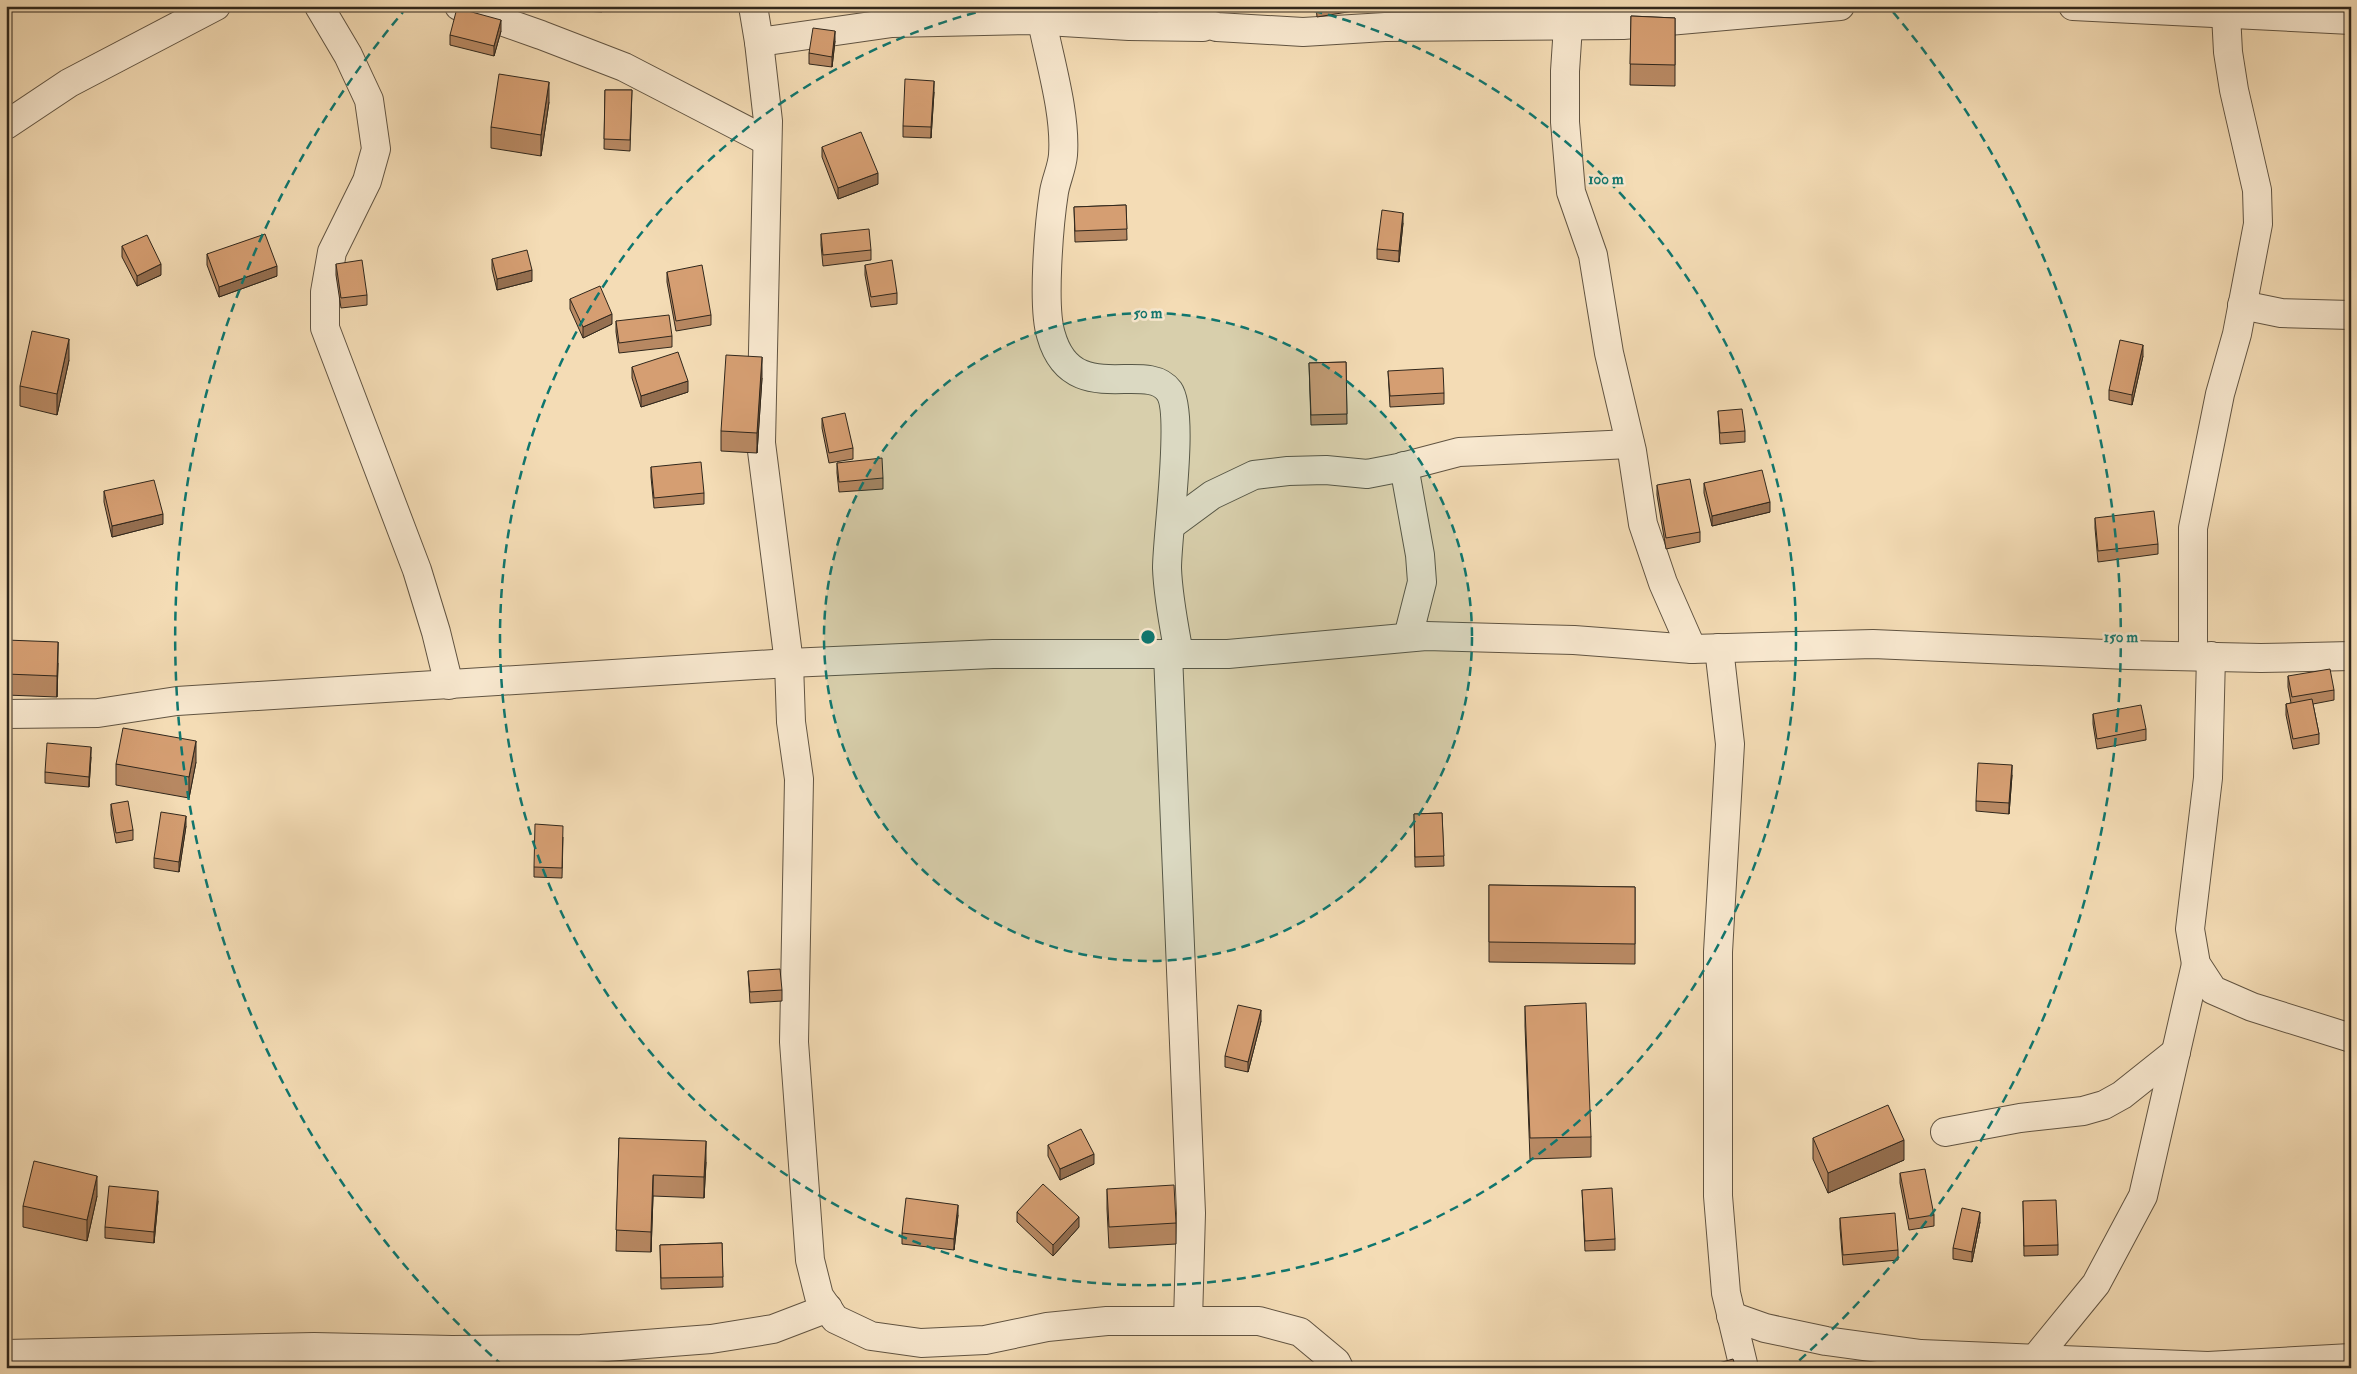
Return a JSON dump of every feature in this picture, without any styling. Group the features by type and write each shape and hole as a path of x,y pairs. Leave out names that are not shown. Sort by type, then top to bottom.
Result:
{"street":[{"path":"6,124 69,83 216,6"},
{"path":"319,6 348,55 369,100 376,149 367,181 332,252 325,292 325,328 417,570 436,632 449,686"},
{"path":"459,6 624,67 767,141"},
{"path":"753,6 768,121 761,443 789,663 791,722 799,779 794,1042 810,1260 819,1296 835,1319 871,1336 921,1342 985,1340 1047,1328 1107,1321 1259,1321 1300,1332 1336,1362 1339,1368"},
{"path":"1170,6 1186,18 1217,27"},
{"path":"759,42 892,23 1042,21 1302,32 1385,27 1623,25 1840,6"},
{"path":"2073,6 2167,9 2351,20"},
{"path":"2034,1360 2096,1284 2143,1196 2196,964 2190,929 2208,778 2193,528 2220,394 2242,305 2258,224 2257,190 2234,90 2228,52 2226,14"},
{"path":"1042,21 1063,132 1063,156 1054,192 1049,256 1047,314 1050,334 1060,359 1084,375 1102,380 1136,379 1152,381 1166,388 1170,392 1175,419 1167,568 1173,654 1191,1214 1188,1321"},
{"path":"1568,26 1565,71 1565,122 1572,192 1593,255 1610,353 1630,444 1643,524 1663,583 1692,649"},
{"path":"2242,305 2281,313 2351,315"},
{"path":"1170,526 1212,495 1254,475 1307,470 1367,474 1458,452 1630,444"},
{"path":"1404,466 1420,554 1422,582 1408,637"},
{"path":"6,714 98,713 177,701 449,686 789,663 993,654 1228,654 1408,637 1574,640 1692,649 1872,644 2202,656 2351,656"},
{"path":"1720,648 1730,744 1718,952 1718,1196 1726,1294 1744,1368"},
{"path":"2196,964 2213,990 2252,1007 2351,1038"},
{"path":"1945,1132 2020,1118 2083,1111 2104,1105 2122,1095 2176,1052"},
{"path":"6,1354 314,1347 452,1350 581,1349 711,1339 773,1329 828,1308"},
{"path":"1731,1316 1765,1328 1826,1341 1921,1354 2208,1366 2351,1358"}],"building":[{"path":"457,8 501,20 494,46 450,35"},
{"path":"1631,16 1675,18 1675,65 1630,64"},
{"path":"813,28 835,31 832,57 809,53"},
{"path":"499,74 549,82 541,135 491,127"},
{"path":"905,79 934,81 931,127 903,126"},
{"path":"605,90 632,90 630,140 604,139"},
{"path":"861,132 878,173 838,188 822,147"},
{"path":"1126,205 1127,229 1075,231 1074,207"},
{"path":"1382,210 1403,213 1399,251 1377,249"},
{"path":"869,229 871,250 823,255 821,234"},
{"path":"265,234 277,266 219,287 207,254"},
{"path":"147,235 161,264 137,276 122,246"},
{"path":"527,250 532,270 497,279 492,259"},
{"path":"362,260 367,295 341,298 336,264"},
{"path":"892,260 897,293 871,297 865,265"},
{"path":"702,265 711,315 676,321 667,272"},
{"path":"600,286 612,314 583,327 570,299"},
{"path":"669,315 672,336 619,343 616,321"},
{"path":"32,331 69,339 57,394 20,386"},
{"path":"2120,340 2143,345 2132,395 2109,390"},
{"path":"678,352 688,381 641,396 632,367"},
{"path":"726,355 762,357 757,433 721,431"},
{"path":"1346,362 1347,414 1311,415 1309,363"},
{"path":"1443,368 1444,393 1390,396 1388,371"},
{"path":"1742,409 1745,431 1720,433 1718,411"},
{"path":"845,413 853,448 829,453 822,418"},
{"path":"882,458 883,478 839,482 837,463"},
{"path":"701,462 704,493 654,498 651,467"},
{"path":"1762,470 1770,502 1712,516 1704,483"},
{"path":"1690,479 1700,532 1666,538 1657,485"},
{"path":"154,480 163,514 112,526 104,491"},
{"path":"2154,511 2158,544 2098,551 2095,518"},
{"path":"6,640 58,642 57,676 6,674"},
{"path":"2330,669 2334,690 2292,697 2288,676"},
{"path":"2312,699 2319,734 2293,739 2286,704"},
{"path":"2141,705 2146,729 2097,739 2093,714"},
{"path":"123,728 196,741 189,777 116,764"},
{"path":"47,743 91,747 89,777 45,772"},
{"path":"1978,763 2012,765 2009,803 1976,801"},
{"path":"128,801 133,830 116,833 111,804"},
{"path":"161,812 186,816 179,862 154,858"},
{"path":"1442,813 1444,856 1415,857 1414,814"},
{"path":"535,824 563,826 562,868 534,867"},
{"path":"1489,885 1635,887 1635,944 1489,942"},
{"path":"780,969 782,990 750,992 748,971"},
{"path":"1586,1003 1591,1137 1530,1138 1525,1006"},
{"path":"1238,1005 1261,1010 1248,1062 1225,1056"},
{"path":"1888,1105 1904,1140 1828,1173 1813,1138"},
{"path":"1081,1129 1094,1154 1060,1169 1048,1145"},
{"path":"619,1138 706,1141 704,1177 653,1175 651,1232 616,1230"},
{"path":"34,1161 97,1176 87,1220 23,1206"},
{"path":"1925,1169 1934,1215 1909,1219 1900,1173"},
{"path":"1043,1184 1079,1217 1053,1245 1017,1212"},
{"path":"1174,1185 1176,1223 1109,1227 1107,1189"},
{"path":"109,1186 158,1191 154,1232 105,1227"},
{"path":"1612,1188 1615,1239 1585,1241 1582,1190"},
{"path":"906,1198 958,1205 954,1239 902,1233"},
{"path":"2056,1200 2058,1245 2024,1246 2023,1201"},
{"path":"1962,1208 1980,1212 1972,1252 1953,1248"},
{"path":"1895,1213 1898,1250 1843,1255 1840,1218"},
{"path":"722,1243 723,1277 661,1278 660,1245"},
{"path":"1733,1359 1736,1368 1701,1368"}]}
